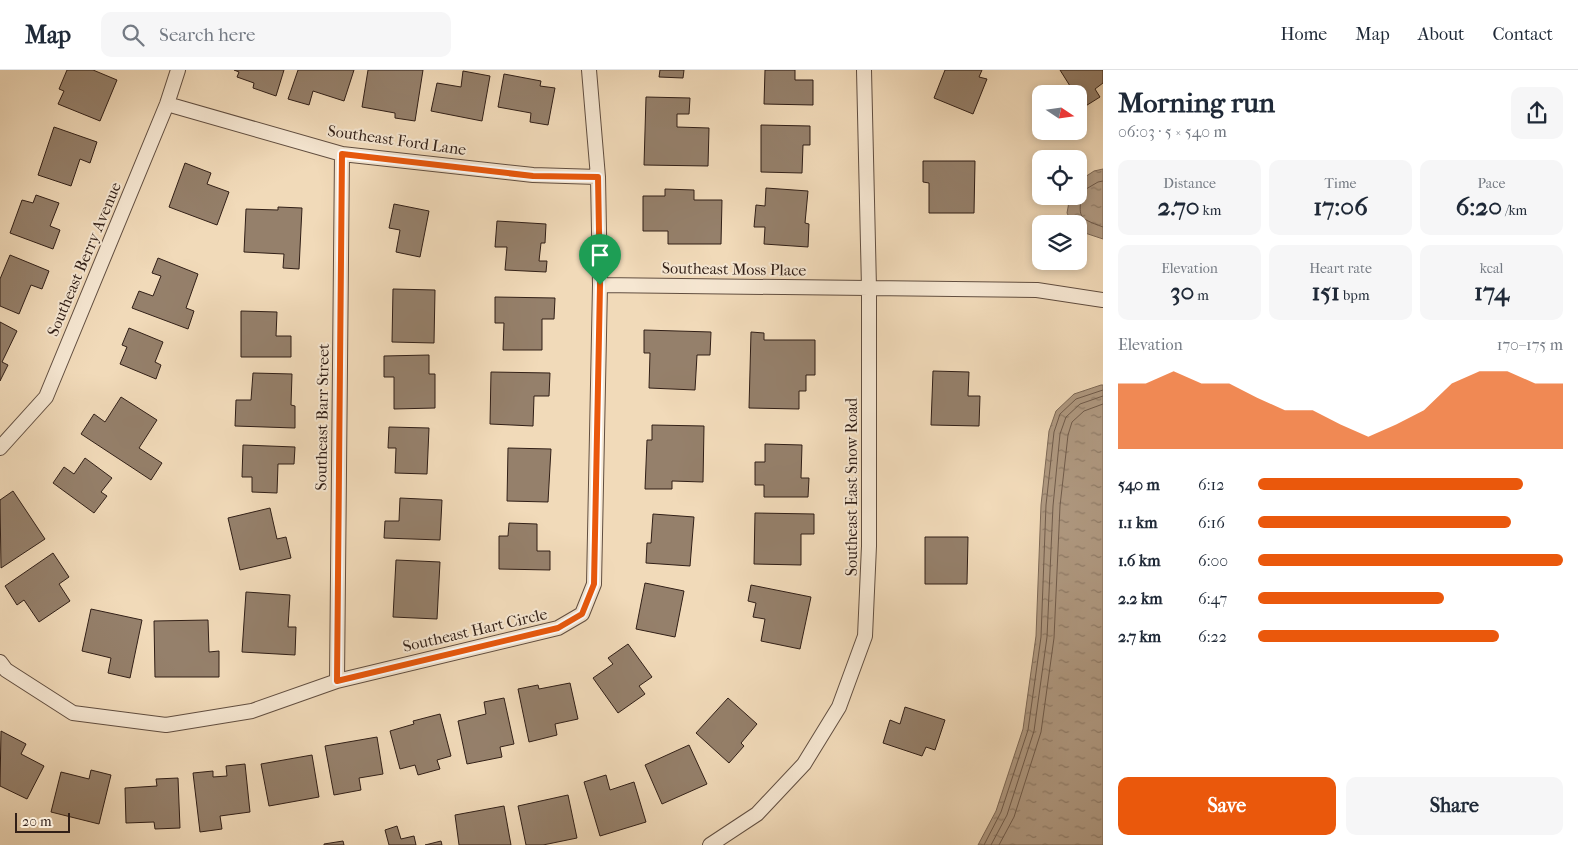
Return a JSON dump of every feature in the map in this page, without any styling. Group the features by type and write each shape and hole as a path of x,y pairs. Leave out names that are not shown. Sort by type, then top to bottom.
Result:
{"street":[{"name":"Southeast Berry Avenue","path":"0,448 46,398 167,104 178,70"},
{"name":"Southeast Hart Circle","path":"0,662 6,670 73,713 166,725 252,711 337,681 558,628 582,614 594,584 600,285 598,177 589,70"},
{"name":"Southeast East Snow Road","path":"710,845 757,814 804,764 838,708 865,636 869,546 869,288 864,70"},
{"name":"Southeast Ford Lane","path":"167,104 342,154 533,176 598,177"},
{"name":"Southeast Barr Street","path":"337,681 342,154"},
{"name":"Southeast Moss Place","path":"600,285 1037,290 1103,300"}],"water":[{"path":"1103,169 1103,239 1087,234 1087,215 1068,215 1067,213 1068,205 1087,205 1087,176 1094,171"},
{"path":"1103,385 1103,845 978,845 996,811 1023,729 1036,636 1041,505 1049,431 1056,411 1074,394"}],"building":[{"path":"67,70 93,70 117,80 100,121 58,104 64,91 59,89"},
{"path":"234,70 284,70 276,96 253,88 254,83 237,77 239,72"},
{"path":"298,70 354,70 344,101 313,91 309,105 288,99"},
{"path":"368,70 423,70 415,121 395,118 395,113 362,107"},
{"path":"660,70 684,70 683,78 659,77"},
{"path":"765,70 795,70 795,80 813,80 813,105 764,104"},
{"path":"945,70 982,70 979,77 987,79 973,114 934,98"},
{"path":"1060,70 1103,70 1103,83 1095,89 1100,97 1088,104 1088,85 1069,85"},
{"path":"463,71 490,76 482,121 431,111 437,83 461,87"},
{"path":"504,74 541,81 540,86 555,88 548,125 530,122 531,113 498,107"},
{"path":"646,97 690,98 689,114 677,114 677,127 709,128 708,166 644,165"},
{"path":"761,125 810,126 810,145 803,145 802,173 761,172"},
{"path":"54,127 97,142 90,163 80,159 71,186 38,175"},
{"path":"923,161 975,161 974,213 929,213 929,183 923,182"},
{"path":"185,163 211,173 207,184 229,192 217,225 169,207"},
{"path":"766,188 808,191 805,223 809,224 808,247 764,244 765,227 754,227 756,205 765,206"},
{"path":"665,189 694,190 694,200 722,200 721,244 668,244 668,231 643,231 643,196 665,196"},
{"path":"36,195 59,203 50,226 60,230 53,249 10,233 22,200 33,203"},
{"path":"394,204 429,211 420,257 396,252 400,230 389,228"},
{"path":"278,207 302,208 299,269 283,268 284,254 244,252 246,209 278,210"},
{"path":"497,221 546,224 545,243 541,243 539,261 547,261 546,272 505,270 507,247 495,247"},
{"path":"10,255 49,271 42,289 31,285 19,314 0,306 0,279"},
{"path":"158,258 198,274 186,308 194,311 188,329 132,308 139,291 153,296 161,276 152,273"},
{"path":"393,289 435,290 434,343 392,342"},
{"path":"495,297 555,298 554,319 542,319 542,350 503,350 504,323 495,323"},
{"path":"241,311 277,312 276,336 291,336 291,357 241,357"},
{"path":"0,322 17,331 2,362 8,365 0,381"},
{"path":"129,328 163,342 155,362 161,365 156,379 120,364 127,347 122,345"},
{"path":"644,330 711,332 710,355 697,355 695,390 649,388 650,353 644,353"},
{"path":"751,332 764,333 764,340 815,340 815,375 806,375 806,391 799,391 799,409 749,408"},
{"path":"429,355 429,374 435,374 435,408 394,409 394,377 384,377 384,356"},
{"path":"933,371 969,372 968,396 980,396 979,426 931,425"},
{"path":"491,372 550,373 549,396 534,396 533,426 490,424"},
{"path":"253,373 292,374 291,405 295,406 295,428 235,426 236,400 251,400"},
{"path":"121,397 157,420 139,448 162,463 151,480 81,434 94,414 105,422"},
{"path":"652,425 704,426 703,482 672,481 672,489 645,489 647,440 652,440"},
{"path":"389,427 429,428 427,474 395,473 396,448 388,448"},
{"path":"765,444 802,445 801,478 809,478 808,497 764,497 764,485 755,485 755,462 765,462"},
{"path":"243,445 295,447 294,464 278,464 277,493 252,492 252,477 242,477"},
{"path":"508,448 551,449 548,502 507,501"},
{"path":"85,458 112,478 101,492 107,496 94,513 53,483 64,467 74,474"},
{"path":"13,491 45,539 1,568 0,500"},
{"path":"400,498 442,500 440,540 384,538 385,521 399,521"},
{"path":"270,508 277,539 286,537 291,558 240,570 228,518"},
{"path":"755,513 814,514 814,534 801,534 801,565 754,564"},
{"path":"653,514 694,517 690,566 646,563 647,543 651,543"},
{"path":"509,523 537,524 537,551 550,551 550,570 499,569 499,536 508,536"},
{"path":"925,537 968,537 967,584 925,584"},
{"path":"53,553 69,577 59,584 70,601 39,622 24,600 17,605 5,586"},
{"path":"396,560 440,562 437,619 393,617"},
{"path":"645,583 684,591 675,637 636,629"},
{"path":"751,585 811,597 800,649 761,641 765,619 753,617 756,603 748,601"},
{"path":"246,592 290,595 288,627 296,627 295,655 242,652"},
{"path":"91,609 142,620 130,678 108,673 111,658 82,651"},
{"path":"208,620 209,652 219,651 219,677 155,677 154,621"},
{"path":"628,644 652,677 639,686 645,694 618,713 593,678 613,664 608,658"},
{"path":"570,683 578,719 555,724 557,735 529,742 518,689 538,685 539,689"},
{"path":"504,698 514,744 500,747 502,757 467,764 458,721 486,714 484,702"},
{"path":"728,698 757,724 741,743 744,746 729,763 696,733"},
{"path":"905,707 945,720 935,750 926,747 922,756 883,743 890,720 900,724"},
{"path":"440,714 451,756 437,760 440,769 418,775 415,765 400,769 390,731 414,724 413,721"},
{"path":"1,731 26,744 21,754 44,766 27,799 0,786"},
{"path":"377,737 383,774 359,778 361,790 334,795 325,746"},
{"path":"689,745 707,784 662,804 645,765"},
{"path":"312,755 319,797 269,806 261,764"},
{"path":"245,764 250,812 220,816 222,829 200,832 193,773 213,771 213,777 227,776 226,766"},
{"path":"91,770 111,775 99,824 51,812 61,772 89,779"},
{"path":"606,775 610,790 634,782 646,822 600,836 584,782"},
{"path":"178,778 180,828 155,829 154,822 126,823 125,788 157,786 156,779"},
{"path":"568,795 577,838 543,845 526,845 518,806"},
{"path":"504,806 511,845 459,845 455,815"},
{"path":"397,826 401,839 414,836 416,845 389,845 385,830"},
{"path":"343,841 344,845 324,845 324,844"},
{"path":"441,841 442,845 425,845"}],"route":[{"path":"342,154 533,176 598,177 600,285 594,584 582,614 558,628 337,681 342,154"}]}
